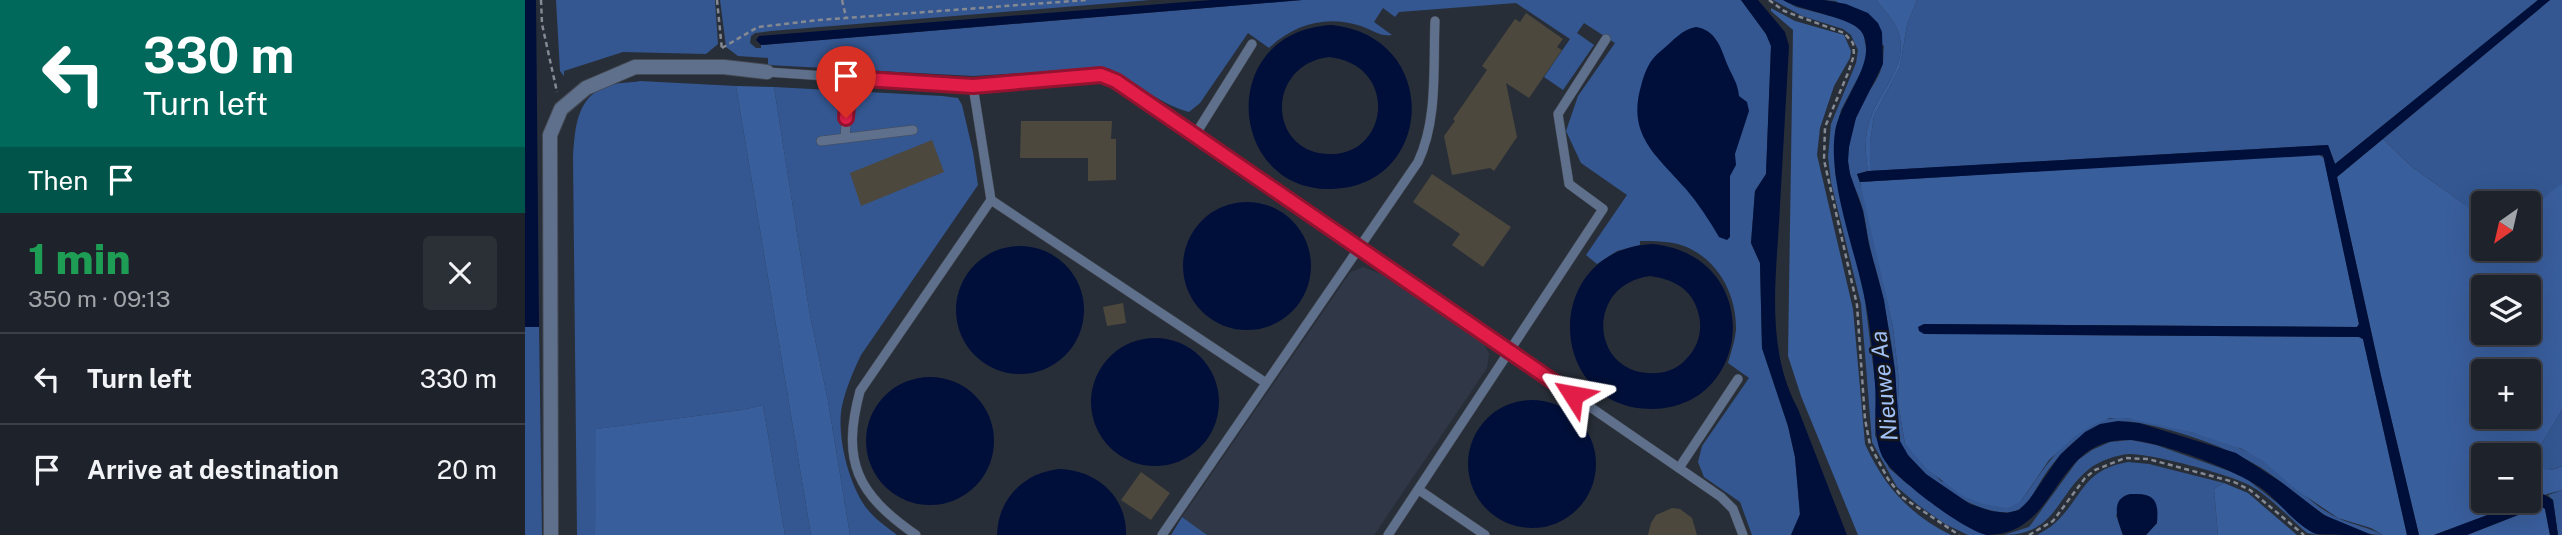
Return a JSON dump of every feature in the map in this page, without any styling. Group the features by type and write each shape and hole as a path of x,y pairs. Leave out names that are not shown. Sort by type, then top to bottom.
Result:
{"street":[{"path":"551,535 550,135 561,109 586,88 635,68 724,67 767,72"}],"lane":[{"path":"1162,535 1418,162 1427,142 1435,21"},
{"path":"1388,535 1602,209 1569,184 1558,114 1606,39"},
{"path":"1195,135 1252,44"},
{"path":"767,72 973,86 1101,75 1116,81 1721,497 1733,509 1743,535"},
{"path":"845,138 849,78"},
{"path":"916,535 881,509 865,489 851,447 852,418 860,391 991,200 973,86"},
{"path":"821,141 913,130"},
{"path":"991,200 1266,383"},
{"path":"1679,468 1738,379"},
{"path":"1419,490 1485,535"}],"path":[{"path":"541,0 542,24 561,109"},
{"path":"717,0 724,67"},
{"path":"842,0 846,18"},
{"path":"722,48 758,27 1086,0"},
{"path":"1769,0 1784,11 1844,33 1853,43 1854,55 1825,128 1823,160 1857,305 1865,419 1870,445 1888,479 1902,497 1959,535"},
{"path":"2029,535 2053,521 2085,478 2095,470 2125,458 2148,459 2234,482 2250,490 2304,535"}],"shaded area":[{"path":"556,0 715,0 718,44 706,54 623,52 564,71 564,76 560,71"},
{"path":"720,0 1150,0 755,33 751,36 750,43 761,48 761,45 1302,0 1741,0 1766,34 1771,46 1766,174 1755,191 1751,243 1760,263 1762,348 1788,426 1795,457 1800,515 1791,535 1752,535 1740,502 1704,477 1698,462 1702,446 1749,378 1728,363 1735,334 1735,317 1729,291 1716,269 1696,252 1668,242 1640,241 1640,245 1617,251 1597,264 1586,255 1627,195 1581,163 1566,131 1578,96 1615,43 1584,23 1577,33 1594,45 1563,90 1544,77 1570,39 1516,3 1399,12 1395,17 1383,8 1374,22 1392,35 1380,34 1349,23 1324,22 1290,32 1269,48 1248,33 1200,103 1189,112 1167,104 1108,68 973,76 768,65 768,58 738,56 726,47"},
{"path":"1773,0 1783,0 1796,7 1849,21 1861,30 1864,37 1867,54 1865,64 1841,110 1835,132 1835,172 1864,293 1876,390 1875,435 1889,468 1906,483 1988,535 1968,535 1945,524 1918,505 1897,487 1872,442 1861,304 1831,182 1828,157 1831,124 1856,63 1858,50 1851,35 1843,29 1802,16"},
{"path":"1824,0 1876,0 1898,31 1901,43 1893,76 1876,106 1867,130 1868,171 1857,174 1893,327 1899,381 1898,402 1905,444 1941,481 2021,501 2061,448 2071,439 2102,421 2129,418 2200,435 2250,453 2272,467 2327,512 2383,535 2348,528 2333,520 2260,467 2232,452 2171,430 2140,423 2110,423 2083,435 2051,466 2027,502 2015,511 1985,509 1967,501 1949,491 1917,466 1906,453 1897,432 1895,371 1889,328 1863,210 1848,167 1854,124 1880,71 1884,46 1836,1"},
{"path":"1876,0 1917,0 1907,25 1900,67 1874,116 1868,171 1867,130 1876,106 1893,76 1901,43 1896,27"},
{"path":"1917,0 2538,0 2335,164 2328,145 1870,171 1870,142 1874,116 1900,67 1907,25"},
{"path":"2550,0 2562,0 2562,184 2541,208 2541,191 2471,191 2471,212 2412,167 2383,139"},
{"path":"1771,8 1795,21 1844,35 1851,51 1850,58 1834,86 1820,128 1817,155 1853,309 1865,444 1889,486 1899,497 1923,518 1951,535 1858,535 1801,396 1788,356 1793,30 1771,11"},
{"path":"640,81 736,86 811,535 785,535 763,405 597,429 595,535 577,535 573,157 576,125 583,106 597,91 611,85"},
{"path":"736,86 774,87 810,315 828,401 850,535 811,535"},
{"path":"774,87 942,96 958,98 962,105 978,185 861,355 842,406 843,446 855,488 871,514 897,535 850,535 828,401 810,315"},
{"path":"2383,139 2412,167 2471,210 2471,261 2541,261 2541,203 2562,184 2562,410 2541,444 2471,443 2471,513 2494,513 2434,535 2419,535 2337,177"},
{"path":"2318,154 2324,158 2359,324 2357,327 1924,324 1919,327 2049,335 2359,337 2363,339 2407,535 2383,535 2371,528 2338,518 2298,491 2263,461 2242,449 2194,433 2127,418 2110,418 2075,436 2049,460 2021,501 2008,508 1983,504 1961,495 1927,469 1905,444 1898,402 1899,381 1893,327 1860,182"},
{"path":"1363,267 1381,274 1483,342 1489,354 1487,368 1374,535 1207,535 1182,517 1347,277 1351,272"},
{"path":"525,327 539,327 542,535 525,535"},
{"path":"763,405 785,535 595,535 596,429"},
{"path":"2562,410 2562,466 2550,470 2541,468 2541,444"},
{"path":"2131,440 2156,445 2243,476 2318,535 2307,533 2249,485 2208,470 2129,454 2108,459 2089,469 2045,521 2035,528 2004,535 2029,527 2078,460 2110,442"},
{"path":"2128,462 2149,464 2224,483 2214,489 2218,535 2146,535 2157,523 2151,497 2130,494 2116,515 2123,535 2037,535 2065,513 2092,478 2101,471"},
{"path":"2562,466 2562,490 2541,496 2541,468 2547,470"},
{"path":"2224,483 2248,493 2297,535 2218,535 2214,489"},
{"path":"2562,490 2562,535 2558,535 2553,500 2548,495"},
{"path":"2541,506 2545,509 2550,535 2467,535 2523,513 2541,513"},
{"path":"1182,517 1207,535 1171,535"}],"water":[{"path":"525,0 536,0 539,327 525,327"},
{"path":"1211,0 1302,0 761,45 756,40 759,36"},
{"path":"1741,0 1758,0 1785,32 1789,46 1775,283 1777,335 1787,385 1847,535 1791,535 1800,514 1795,457 1788,426 1762,348 1760,263 1751,243 1755,191 1766,174 1771,46 1766,34"},
{"name":"Nieuwe Aa","path":"1783,0 1824,0 1846,4 1868,13 1878,23 1882,32 1883,64 1856,118 1848,161 1884,300 1895,371 1900,441 1908,455 1926,474 1970,504 2007,513 2019,510 2029,500 2060,455 2085,432 2100,424 2118,421 2139,423 2236,453 2281,482 2324,515 2372,535 2316,534 2301,525 2268,493 2249,481 2217,465 2179,451 2131,440 2105,443 2086,453 2070,468 2030,520 2011,531 1987,535 1947,514 1899,476 1882,456 1877,439 1868,314 1835,170 1835,132 1838,120 1862,70 1866,46 1863,34 1850,23"},
{"path":"2538,0 2550,0 2337,177 2419,535 2407,535 2363,339 2359,337 1924,334 1919,331 1918,327 1924,324 2357,327 2359,324 2323,155 1860,182 1857,174 1868,171 2328,145 2335,164"},
{"path":"1332,25 1368,35 1393,56 1408,82 1412,111 1406,140 1390,165 1365,182 1331,189 1296,183 1271,165 1255,140 1249,110 1253,80 1268,53 1294,34","holes":["1329,57 1352,64 1367,76 1376,92 1378,110 1374,127 1364,141 1348,151 1328,154 1308,149 1294,139 1285,124 1282,107 1285,90 1294,75 1308,63"]},
{"path":"1696,27 1708,32 1717,41 1739,96 1747,102 1749,111 1735,154 1736,165 1730,176 1730,237 1727,240 1719,237 1685,188 1655,154 1641,131 1638,118 1641,86 1651,62 1678,36"},
{"path":"1247,202 1272,207 1292,221 1306,241 1311,266 1306,291 1292,311 1272,325 1247,330 1222,325 1202,311 1188,291 1183,266 1188,241 1202,221 1222,207"},
{"path":"1653,244 1689,254 1714,275 1729,301 1733,331 1727,360 1711,384 1686,402 1652,409 1617,402 1591,384 1575,358 1570,328 1575,298 1590,272 1616,253","holes":["1650,276 1658,277 1686,291 1695,304 1700,324 1695,347 1681,364 1665,372 1655,373 1634,370 1618,361 1608,346 1603,329 1605,312 1614,296 1628,283"]},
{"path":"1020,246 1045,251 1065,265 1079,285 1084,310 1079,335 1065,355 1045,369 1020,374 995,369 975,355 961,335 956,310 961,285 975,265 995,251"},
{"path":"1155,338 1180,343 1200,357 1214,377 1219,402 1214,427 1200,447 1180,461 1155,466 1130,461 1110,447 1096,427 1091,402 1096,377 1110,357 1130,343"},
{"path":"930,377 954,382 975,396 989,417 994,441 989,465 975,486 954,500 930,505 906,500 885,486 871,465 866,441 871,417 885,396 906,382"},
{"path":"1532,400 1557,405 1577,419 1591,439 1596,464 1591,489 1577,509 1557,523 1532,528 1507,523 1487,509 1473,489 1468,464 1473,439 1487,419 1507,405"},
{"path":"1059,469 1085,474 1107,488 1121,508 1126,535 997,535 1002,510 1015,490 1034,476"},
{"path":"2130,494 2145,495 2156,503 2157,523 2146,535 2123,535 2117,517 2117,505 2123,497"},
{"path":"2541,495 2553,500 2558,535 2550,535 2545,509 2541,506"},
{"path":"2492,513 2523,513 2467,535 2434,535"}],"building":[{"path":"1526,13 1563,39 1557,47 1562,50 1529,98 1506,83 1517,137 1494,171 1490,168 1452,175 1444,136 1487,70 1482,66 1515,19 1520,22"},
{"path":"1021,121 1112,121 1111,139 1116,139 1116,180 1088,181 1088,158 1020,158"},
{"path":"932,140 944,172 861,206 850,173"},
{"path":"1432,174 1511,227 1483,267 1452,245 1460,234 1413,202"},
{"path":"1123,303 1126,323 1107,326 1103,307"},
{"path":"1141,472 1170,493 1151,520 1121,500"},
{"path":"1672,508 1680,509 1692,518 1697,535 1648,535 1656,515"}],"route":[{"path":"846,118 849,78 973,86 1101,75 1116,81 1573,395"}]}
